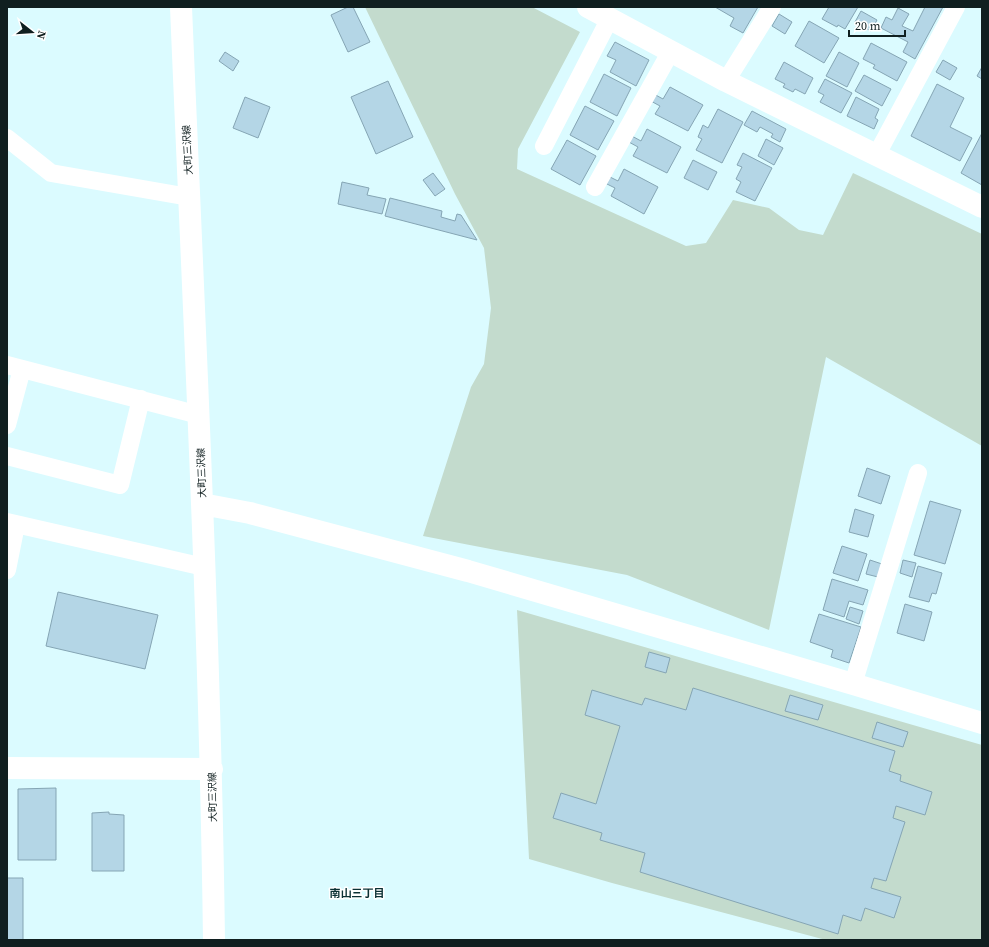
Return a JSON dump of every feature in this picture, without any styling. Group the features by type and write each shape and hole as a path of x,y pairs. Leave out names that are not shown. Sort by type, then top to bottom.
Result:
{"street":[{"name":"大町三沢線","path":"180,7 199,415 212,769 214,940"},
{"path":"588,7 726,81 982,207"},
{"path":"726,81 772,7"},
{"path":"876,156 956,7"},
{"path":"544,146 610,18"},
{"path":"595,187 671,51"},
{"path":"7,138 51,173 189,197"},
{"path":"7,425 15,367 199,415"},
{"path":"7,456 120,485 141,399"},
{"path":"852,684 918,473"},
{"path":"202,504 250,513 468,571 982,723"},
{"path":"7,570 11,523 204,567"},
{"path":"7,768 212,769"}],"green space":[{"path":"365,7 532,7 580,32 518,149 517,169 686,246 706,243 733,200 769,208 799,230 823,235 853,173 982,234 982,446 826,357 769,630 627,575 423,536 471,387 484,364 491,308 484,248 455,194"},
{"path":"517,610 982,745 982,940 826,940 612,883 529,859"}],"building":[{"path":"348,7 353,7 370,42 348,52 331,15"},
{"path":"715,7 758,7 743,33 730,26 734,18"},
{"path":"829,7 858,7 845,29 838,25 837,27 822,19"},
{"path":"925,7 943,7 915,59 903,52 908,42 881,28 886,17 892,20 898,8 909,14 902,26 913,31"},
{"path":"861,11 877,20 871,31 855,22"},
{"path":"779,14 792,22 785,34 772,26"},
{"path":"809,21 839,38 824,63 795,46"},
{"path":"615,42 649,60 636,86 610,72 616,60 607,56"},
{"path":"871,43 907,62 897,81 873,68 875,65 863,59"},
{"path":"225,52 239,61 233,71 219,61"},
{"path":"839,52 859,63 847,87 826,76"},
{"path":"943,60 957,68 950,80 936,72"},
{"path":"784,62 813,78 805,94 795,89 793,92 783,87 785,84 775,79"},
{"path":"982,67 982,79 977,76"},
{"path":"604,74 631,88 617,116 590,102"},
{"path":"864,75 891,89 882,106 855,91"},
{"path":"825,79 852,93 841,113 820,102 824,95 818,92"},
{"path":"388,81 413,137 376,154 351,97"},
{"path":"937,84 964,98 950,127 972,138 960,161 911,136"},
{"path":"670,87 703,105 688,131 655,114 660,106 649,100 652,93 663,99"},
{"path":"245,97 270,107 258,138 233,128"},
{"path":"856,97 879,109 875,118 878,120 874,129 847,116"},
{"path":"585,106 614,121 598,150 570,135"},
{"path":"718,109 743,122 722,163 696,150 702,139 698,137 703,125 708,128"},
{"path":"752,111 786,129 780,142 771,137 773,134 760,127 757,132 744,125"},
{"path":"647,129 681,147 667,173 633,156 638,147 627,141 630,135 641,141"},
{"path":"982,133 982,185 961,173"},
{"path":"766,139 783,148 774,165 758,156"},
{"path":"567,140 596,156 580,185 551,169"},
{"path":"743,153 772,168 755,201 736,192 741,182 736,179 742,167 737,165"},
{"path":"693,160 717,172 708,190 684,178"},
{"path":"624,169 658,187 644,214 611,196 615,188 605,183 608,176 618,181"},
{"path":"433,173 445,189 435,196 423,180"},
{"path":"342,182 369,188 367,195 386,199 382,214 338,204"},
{"path":"390,198 442,211 441,217 455,221 457,214 461,215 477,240 385,216"},
{"path":"867,468 890,476 881,504 858,496"},
{"path":"930,501 961,510 945,564 914,555"},
{"path":"855,509 874,515 868,537 849,532"},
{"path":"842,546 867,554 858,581 833,573"},
{"path":"870,560 882,564 878,577 866,574"},
{"path":"903,560 916,563 912,577 900,573"},
{"path":"918,566 942,573 936,594 932,593 929,602 909,597"},
{"path":"832,579 868,590 863,605 849,601 844,617 823,610"},
{"path":"58,592 158,615 145,669 46,646"},
{"path":"905,604 932,612 924,641 897,633"},
{"path":"850,607 863,611 859,624 846,619"},
{"path":"819,614 861,627 849,663 831,657 833,650 810,642"},
{"path":"649,652 670,658 666,673 645,667"},
{"path":"693,688 895,751 889,771 901,775 900,781 932,792 925,815 896,806 893,818 905,822 886,881 874,878 871,888 901,897 894,918 865,908 861,921 843,915 838,934 640,872 645,853 600,840 602,833 553,818 561,793 596,804 620,726 585,715 592,690 642,705 645,698 686,710"},
{"path":"790,695 823,705 818,720 785,711"},
{"path":"877,722 908,732 903,747 872,738"},
{"path":"56,788 56,860 18,860 18,789"},
{"path":"109,812 109,814 124,815 124,871 92,871 92,813"},
{"path":"7,878 23,878 23,940 7,940"}],"district":[{"name":"南山三丁目","path":"357,893"}]}
